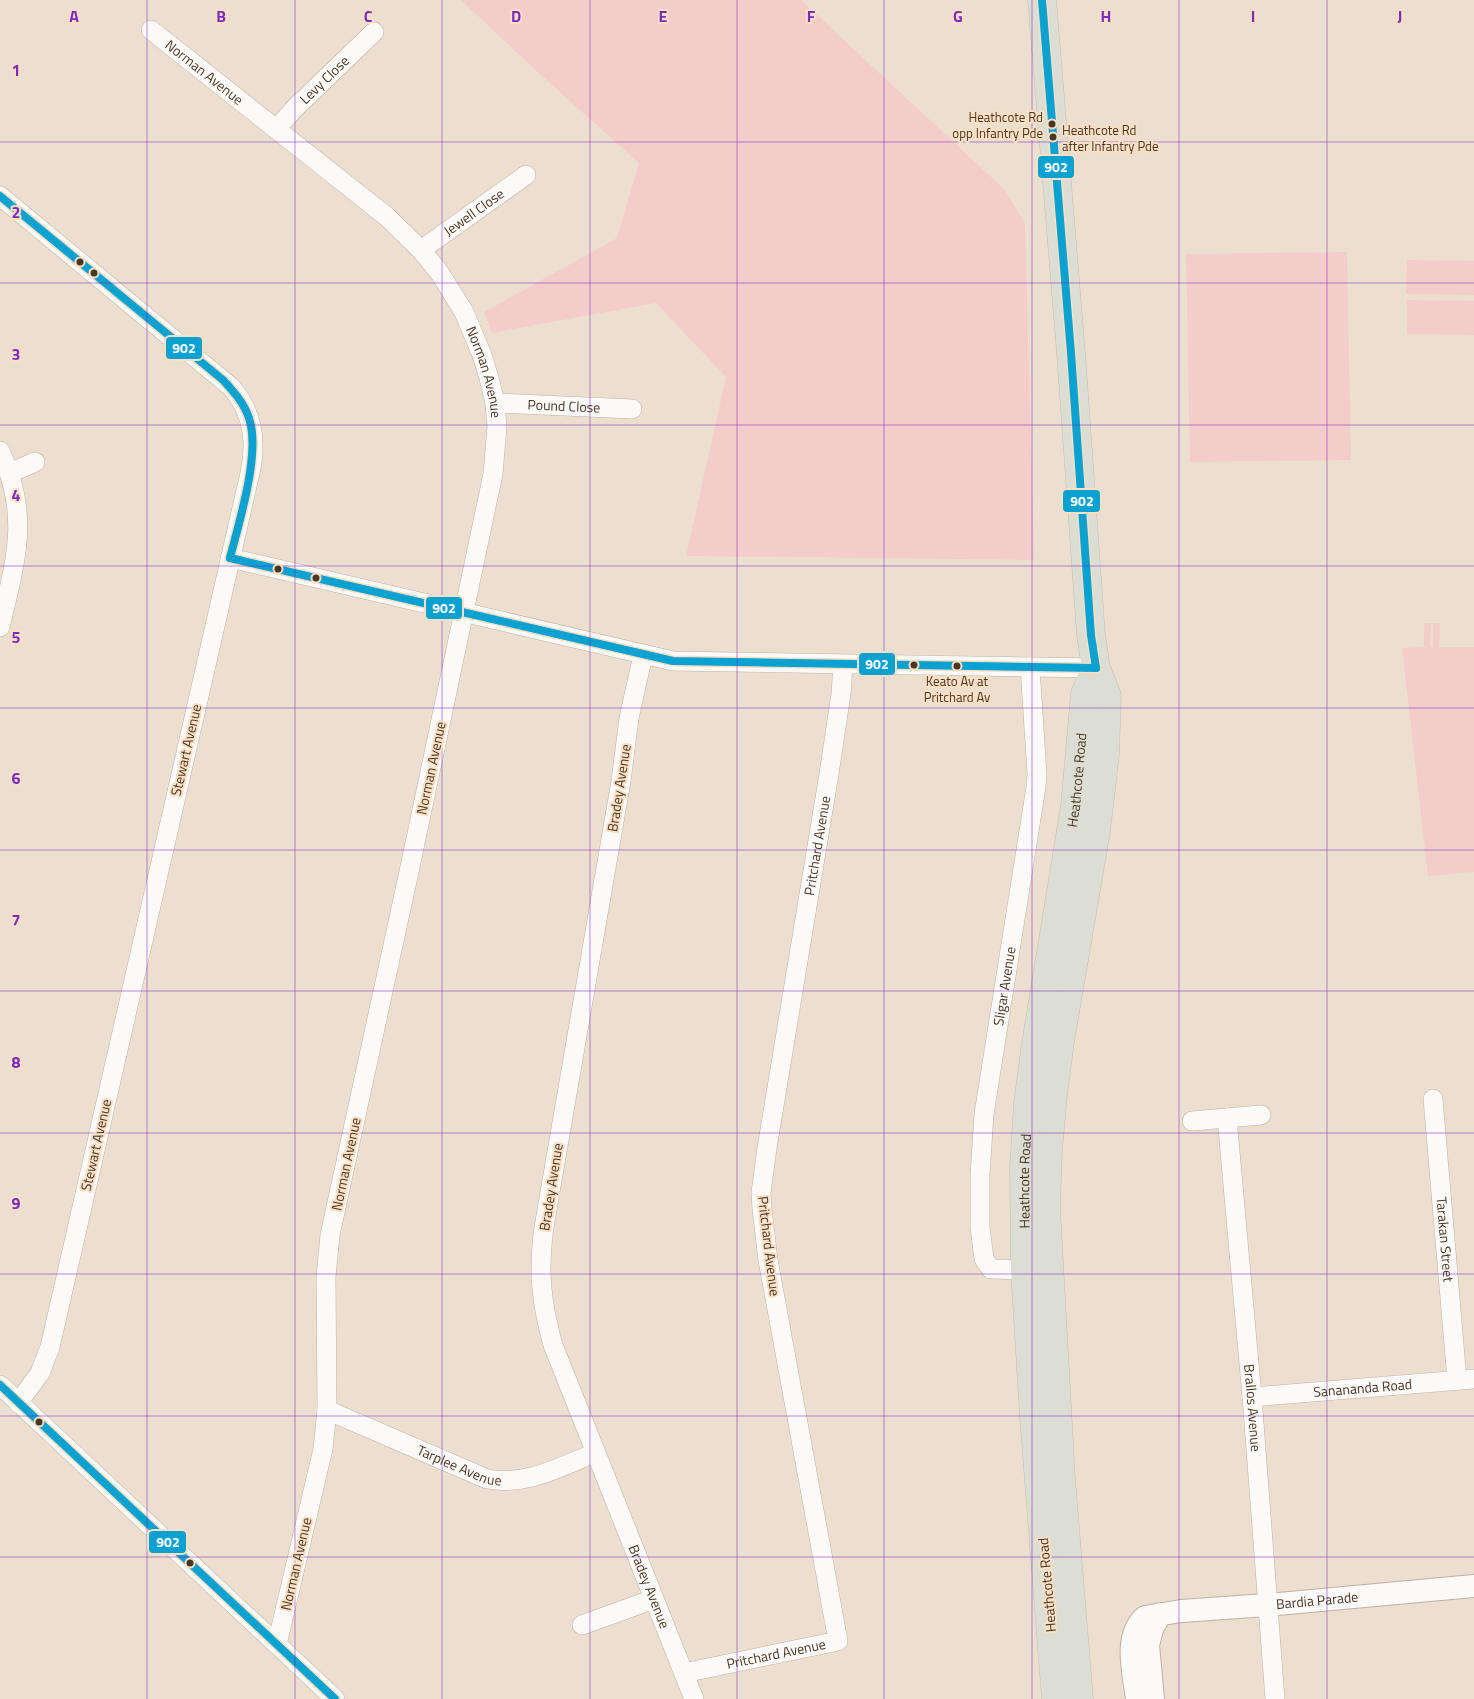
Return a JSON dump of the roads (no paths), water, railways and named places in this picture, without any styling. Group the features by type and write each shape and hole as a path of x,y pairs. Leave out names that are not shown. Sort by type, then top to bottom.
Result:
{"main road":[{"name":"Heathcote Road","path":"1042,0 1071,352 1091,635 1096,668 1107,696 1104,754 1096,831 1054,1085 1048,1150 1048,1261 1060,1470 1079,1699"},
{"name":"Heathcote Road","path":"1056,1699 1025,1270 1024,1167 1029,1096 1075,806 1084,694 1096,668"}],"street":[{"name":"Norman Avenue","path":"151,30 364,197 405,233 421,250 451,290 464,312 482,355 495,404 497,427 493,474 330,1235 326,1277 327,1410 323,1449 277,1644"},
{"name":"Levy Close","path":"276,129 295,108 374,32"},
{"name":"Jewell Close","path":"421,250 526,175"},
{"name":"Stewart Avenue","path":"0,196 222,380 244,404 252,427 254,450 50,1347 40,1373 18,1403"},
{"name":"Pound Close","path":"495,404 632,409"},
{"path":"0,451 10,474 18,513 18,540 14,566 0,627"},
{"path":"10,474 35,462"},
{"path":"230,558 673,662 1096,668"},
{"name":"Bradey Avenue","path":"644,655 629,718 621,781 549,1196 540,1257 541,1290 547,1325 553,1345 694,1699"},
{"name":"Pritchard Avenue","path":"684,1673 838,1641 768,1260 762,1192 767,1148 829,774 841,694 843,665"},
{"name":"Sligar Avenue","path":"1025,1270 991,1269 986,1263 981,1244 980,1202 982,1142 987,1089 1036,787 1037,774 1030,667"},
{"name":"Tarakan Street","path":"1433,1099 1466,1380"},
{"path":"1192,1121 1262,1115"},
{"name":"Brallos Avenue","path":"1226,1118 1252,1397 1276,1699"},
{"name":"Sanananda Road","path":"1252,1397 1466,1380"},
{"path":"0,1386 335,1699"},
{"name":"Tarplee Avenue","path":"327,1410 475,1475 493,1480 512,1482 526,1480 595,1453"},
{"name":"Bardia Parade","path":"1137,1699 1133,1640 1135,1630 1145,1617 1181,1610 1268,1605 1474,1586"},
{"path":"582,1625 654,1599"},
{"path":"1153,1699 1148,1645 1152,1630 1160,1614"}],"place":[{"name":"Heathcote Rd opp Infantry Pde","path":"1052,124"},
{"name":"Heathcote Rd after Infantry Pde","path":"1053,137"},
{"name":"Keato Av at Pritchard Av","path":"957,666"}]}
